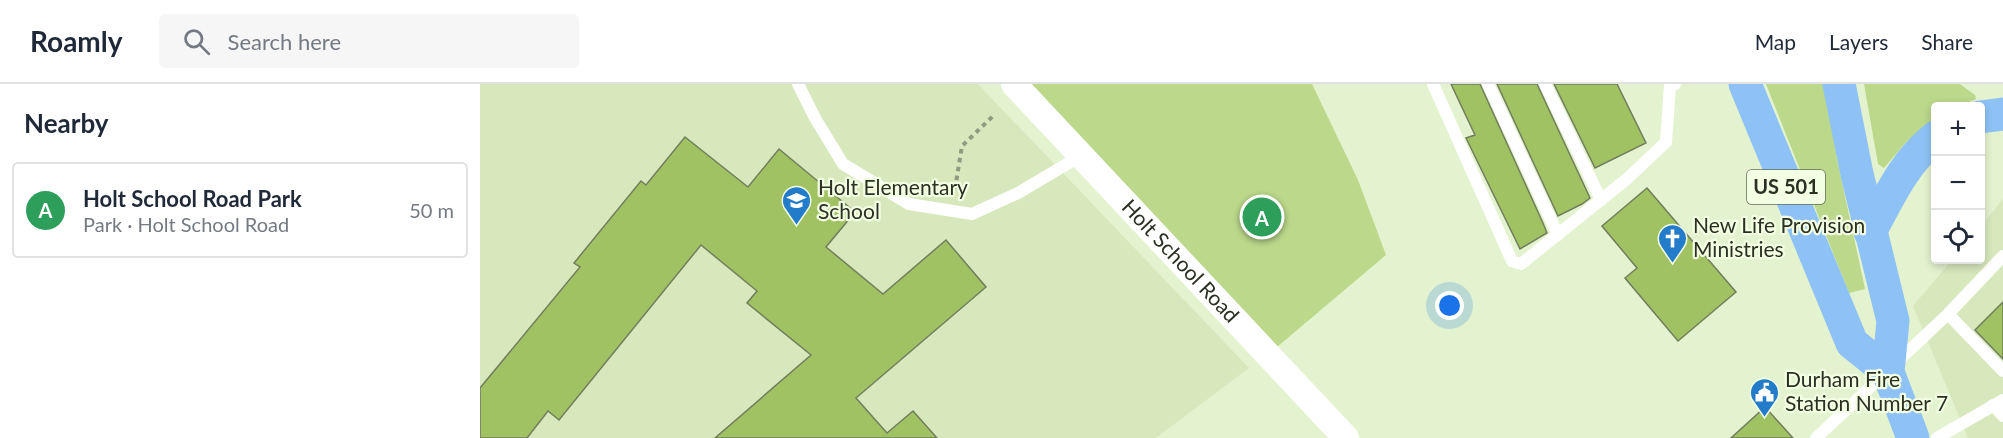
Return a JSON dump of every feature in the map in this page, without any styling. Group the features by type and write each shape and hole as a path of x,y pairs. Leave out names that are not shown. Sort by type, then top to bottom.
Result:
{"highway":[{"name":"US 501","path":"1745,84 1852,343 1888,372"},
{"name":"US 501","path":"1839,84 1870,232 1893,321 1888,372 1913,438"},
{"path":"1985,116 2003,114"},
{"path":"1870,232 1903,171 1931,140"}],"street":[{"name":"Holt School Road","path":"1014,84 1346,438"}],"lane":[{"path":"798,84 843,164 909,204 972,214 1018,193 1082,155"},
{"path":"1433,84 1512,261 1521,264 1601,200 1666,142 1670,86 1675,84"},
{"path":"1488,84 1558,235"},
{"path":"1545,84 1601,200"},
{"path":"1816,438 1948,314 2003,256"},
{"path":"1948,314 2003,371"},
{"path":"1937,438 1998,403 2003,416"}],"path":[{"path":"955,189 962,146 994,115"}],"shaded area":[{"name":"Holt Elementary School","path":"480,84 978,84 1249,368 1156,438 480,438"},
{"path":"2003,199 2003,438 1968,438 1913,306 1949,264 1985,264 1985,221"}],"green space":[{"path":"1024,84 1312,84 1358,180 1386,255 1277,347"},
{"path":"1766,84 1825,84 1837,159 1865,289 1849,293"},
{"path":"1864,84 1960,84 1975,95 1976,99 1968,102 1931,102 1931,121 1907,141 1884,168 1878,164"}],"building":[{"path":"1451,84 1480,84 1543,223 1547,233 1520,249 1466,138 1475,135"},
{"path":"1497,84 1537,84 1590,198 1558,216"},
{"path":"1554,84 1617,84 1646,143 1595,168"},
{"path":"685,137 748,187 779,149 855,212 826,247 883,294 946,240 986,287 856,398 887,433 913,411 937,438 715,438 811,355 747,303 757,291 701,245 559,420 548,411 527,438 480,438 480,388 580,267 574,263 641,181 646,185"},
{"path":"1647,188 1736,292 1678,341 1625,278 1637,268 1602,226"},
{"path":"2003,302 2003,359 1975,330"},
{"name":"Durham Fire Station Number 7","path":"1765,407 1793,438 1731,438"}],"place":[{"name":"Holt School Road Park","path":"1262,217"},
{"name":"Holt Elementary School","path":"797,226"},
{"name":"New Life Provision Ministries","path":"1672,264"},
{"name":"Durham Fire Station Number 7","path":"1764,418"}]}
